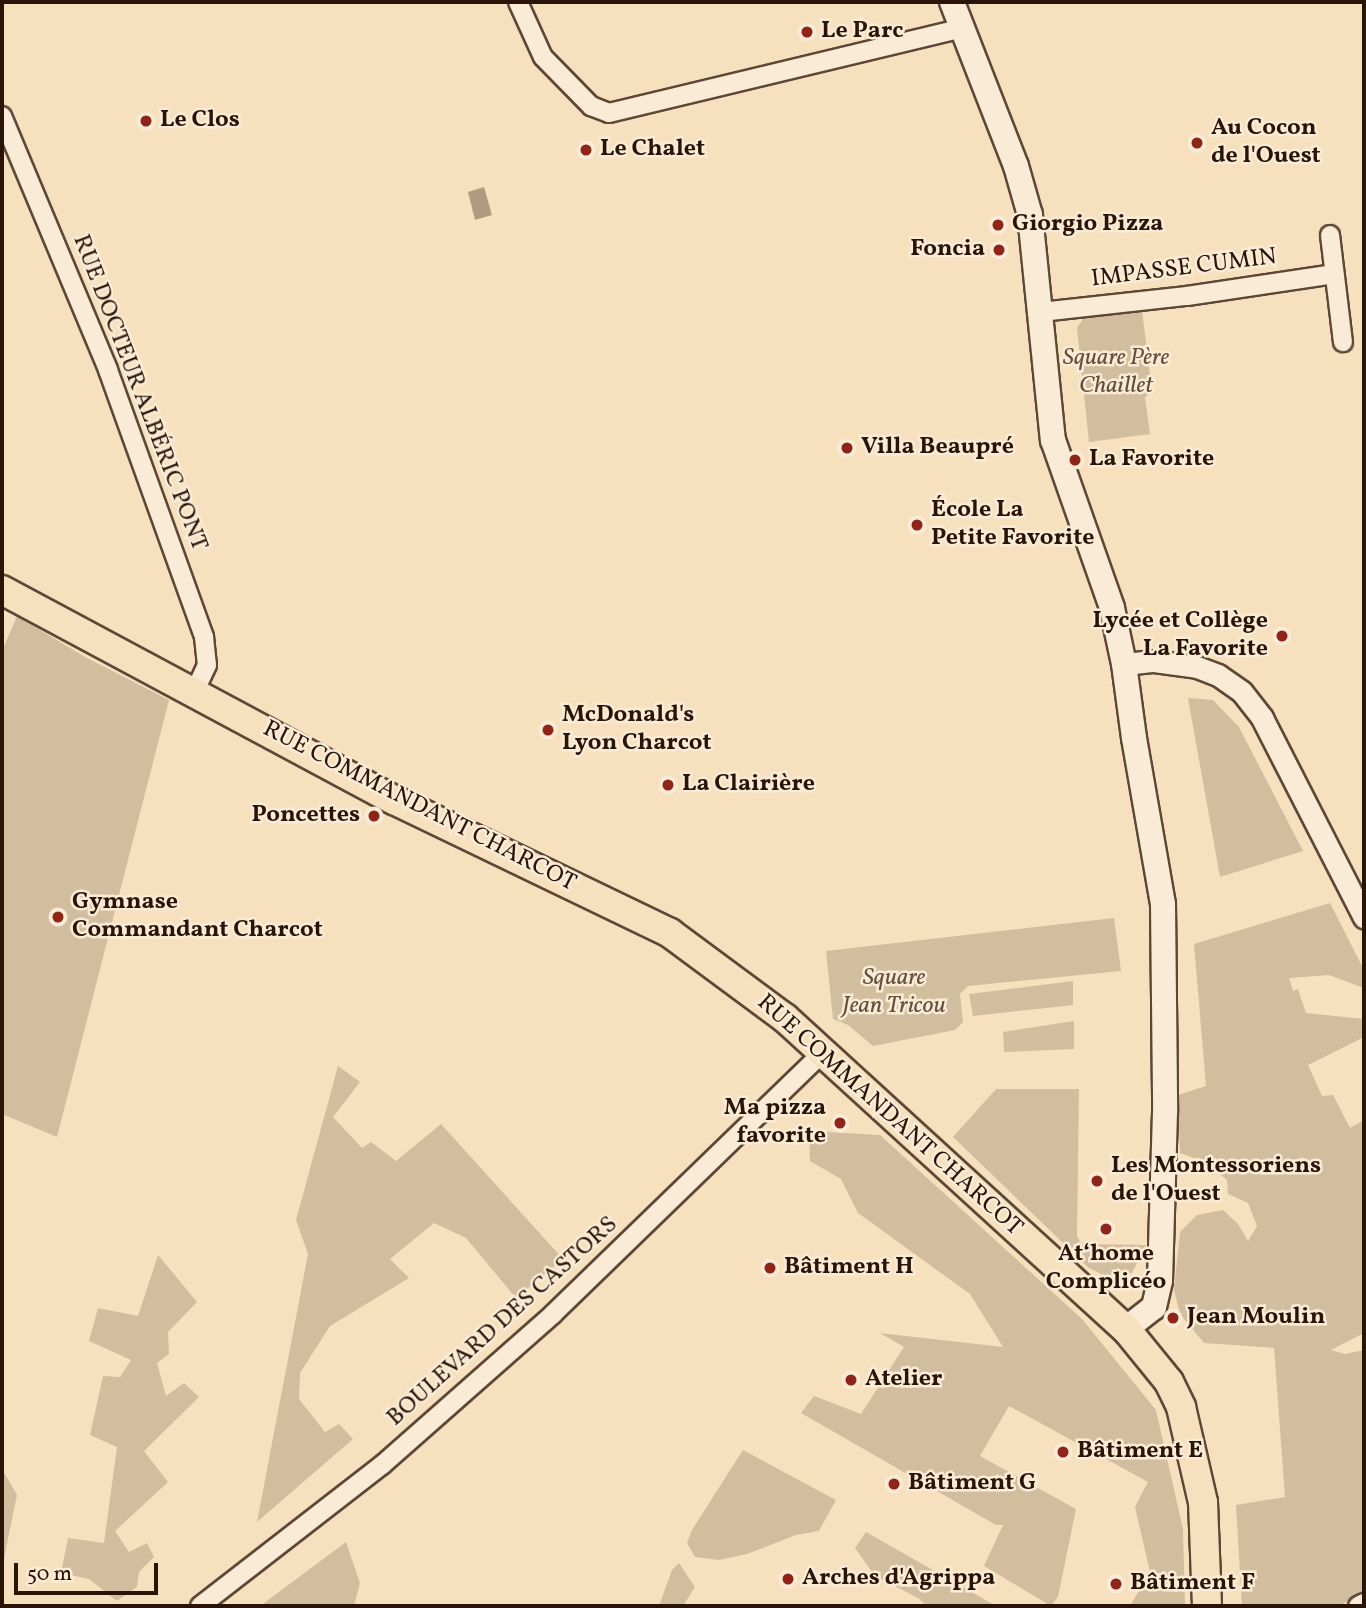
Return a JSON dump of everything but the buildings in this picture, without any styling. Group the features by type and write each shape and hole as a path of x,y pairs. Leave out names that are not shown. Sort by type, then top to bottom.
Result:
{"main road":[{"path":"952,2 1025,195 1030,215 1052,440 1106,590 1124,664 1163,904 1165,1112 1160,1281 1154,1307 1126,1329"},
{"name":"RUE COMMANDANT CHARCOT","path":"2,590 195,691 394,800 670,933 778,1013 1126,1329 1163,1373 1181,1406 1203,1502 1207,1606"}],"street":[{"path":"518,2 543,57 591,106 609,113 962,28"},
{"name":"RUE DOCTEUR ALBÉRIC PONT","path":"2,116 108,370 204,637 207,665 195,691"},
{"path":"1330,235 1343,342"},
{"name":"IMPASSE CUMIN","path":"1041,312 1187,296 1334,274"},
{"path":"1124,664 1154,661 1196,667 1218,675 1242,692 1262,719 1364,916"},
{"name":"BOULEVARD DES CASTORS","path":"200,1606 382,1465 553,1314 821,1054"},
{"path":"1358,1606 1364,1603"}],"green space":[{"name":"Square Père Chaillet","path":"1142,310 1152,392 1145,397 1150,434 1089,442 1077,328 1085,316"},
{"name":"Gymnase Commandant Charcot","path":"17,616 85,657 169,700 57,1137 2,1114 2,651"},
{"path":"1188,698 1213,700 1239,727 1303,851 1220,877"},
{"path":"1330,903 1364,970 1364,988 1329,975 1289,978 1293,991 1298,989 1306,1013 1364,1019 1364,1037 1308,1065 1322,1096 1333,1095 1350,1128 1364,1120 1364,1333 1331,1350 1345,1354 1364,1350 1364,1593 1339,1606 1242,1606 1236,1505 1285,1497 1274,1348 1204,1343 1180,1314 1174,1290 1180,1232 1197,1215 1223,1210 1238,1224 1248,1241 1257,1226 1248,1203 1228,1194 1227,1180 1205,1162 1180,1153 1178,1095 1206,1086 1194,944"},
{"name":"Square Jean Tricou","path":"1114,918 1121,971 968,986 960,994 963,1022 955,1030 873,1046 848,1025 833,1019 826,951"},
{"path":"1073,981 1073,1005 973,1016 969,994"},
{"path":"1074,1021 1074,1049 1004,1052 1003,1032"},
{"path":"338,1066 360,1082 333,1117 362,1148 371,1142 396,1161 441,1124 563,1259 516,1298 466,1238 434,1223 390,1259 409,1278 330,1326 300,1373 299,1399 325,1432 339,1424 353,1439 257,1522 308,1254 296,1220"},
{"path":"996,1089 1079,1089 1077,1236 1081,1244 1146,1245 1132,1273 1107,1277 1089,1268 953,1137"},
{"path":"809,1131 880,1135 1082,1319 1156,1410 1183,1529 1185,1606 1130,1606 1150,1572 1135,1507 1148,1482 1009,1406 980,1456 1076,1509 1058,1597 1051,1606 984,1566 1003,1525 996,1525 801,1413 814,1396 861,1414 904,1347 880,1333 1003,1347 970,1294 858,1213 841,1179 810,1161"},
{"path":"158,1255 197,1302 168,1332 169,1354 157,1363 166,1396 184,1383 199,1397 144,1451 168,1482 115,1531 129,1552 147,1543 154,1557 139,1572 137,1587 117,1601 89,1579 61,1573 68,1538 104,1543 117,1447 90,1435 103,1376 120,1377 131,1360 89,1341 98,1308 138,1316"},
{"path":"743,1450 836,1500 819,1531 796,1535 747,1554 719,1560 695,1557 687,1543 692,1530"},
{"path":"2,1469 17,1495 2,1568"},
{"path":"866,1532 996,1606 927,1606 918,1598 875,1576 855,1548"},
{"path":"346,1542 360,1583 354,1606 260,1606"},
{"path":"679,1563 695,1587 683,1606 659,1606 672,1570"}],"shaded area":[{"path":"484,187 492,215 475,220 468,192"}],"place":[{"name":"Le Parc","path":"807,32"},
{"name":"Le Clos","path":"146,121"},
{"name":"Au Cocon de l'Ouest","path":"1197,143"},
{"name":"Le Chalet","path":"586,150"},
{"name":"Giorgio Pizza","path":"998,225"},
{"name":"Foncia","path":"999,250"},
{"name":"Villa Beaupré","path":"847,448"},
{"name":"La Favorite","path":"1075,460"},
{"name":"École La Petite Favorite","path":"917,525"},
{"name":"Lycée et Collège La Favorite","path":"1282,636"},
{"name":"McDonald's Lyon Charcot","path":"548,730"},
{"name":"La Clairière","path":"668,785"},
{"name":"Poncettes","path":"374,816"},
{"name":"Gymnase Commandant Charcot","path":"58,917"},
{"name":"Ma pizza favorite","path":"840,1123"},
{"name":"Les Montessoriens de l'Ouest","path":"1097,1181"},
{"name":"At‘home Complicéo","path":"1106,1229"},
{"name":"Bâtiment H","path":"770,1268"},
{"name":"Jean Moulin","path":"1173,1318"},
{"name":"Atelier","path":"851,1380"},
{"name":"Bâtiment E","path":"1063,1452"},
{"name":"Bâtiment G","path":"894,1484"},
{"name":"Arches d'Agrippa","path":"788,1579"},
{"name":"Bâtiment F","path":"1116,1584"}]}
